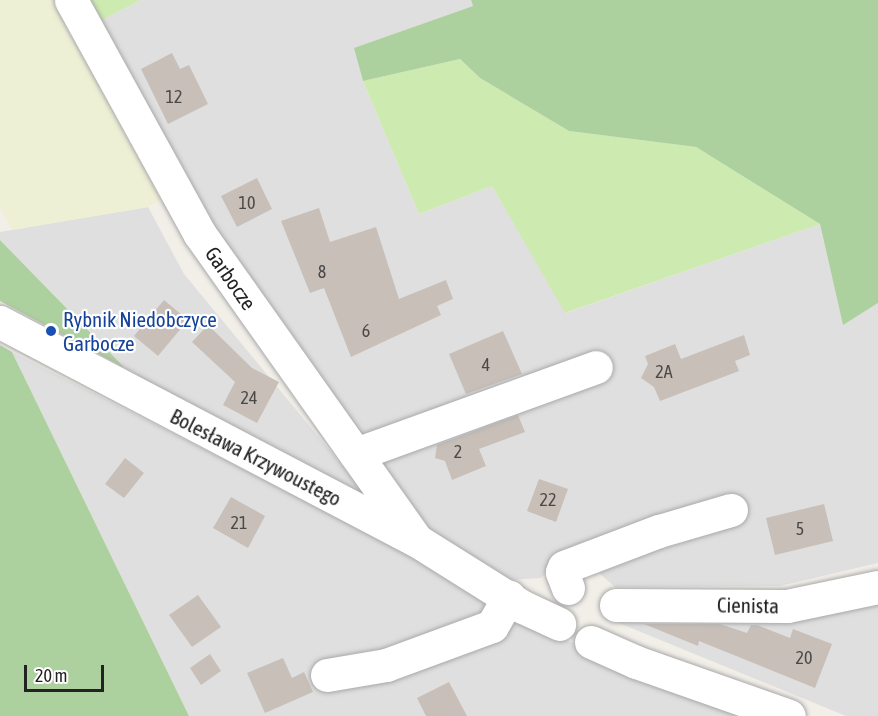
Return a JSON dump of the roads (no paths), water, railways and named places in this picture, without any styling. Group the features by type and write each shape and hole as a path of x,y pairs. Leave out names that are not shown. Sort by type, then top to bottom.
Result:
{"street":[{"name":"Garbocze","path":"71,0 199,232 416,540"},
{"name":"Bolesława Krzywoustego","path":"0,322 416,540 559,624"},
{"path":"356,454 596,367"},
{"path":"568,588 562,572 564,567 659,531 731,510"},
{"path":"327,675 386,665 492,626 509,596 531,589 597,584 612,596 607,623"},
{"name":"Cienista","path":"607,623 787,606 878,587"},
{"path":"568,588 558,604 559,624 572,638 607,623"},
{"path":"607,623 678,674 789,716"}],"place":[{"name":"Rybnik Niedobczyce Garbocze","path":"51,331"}]}
